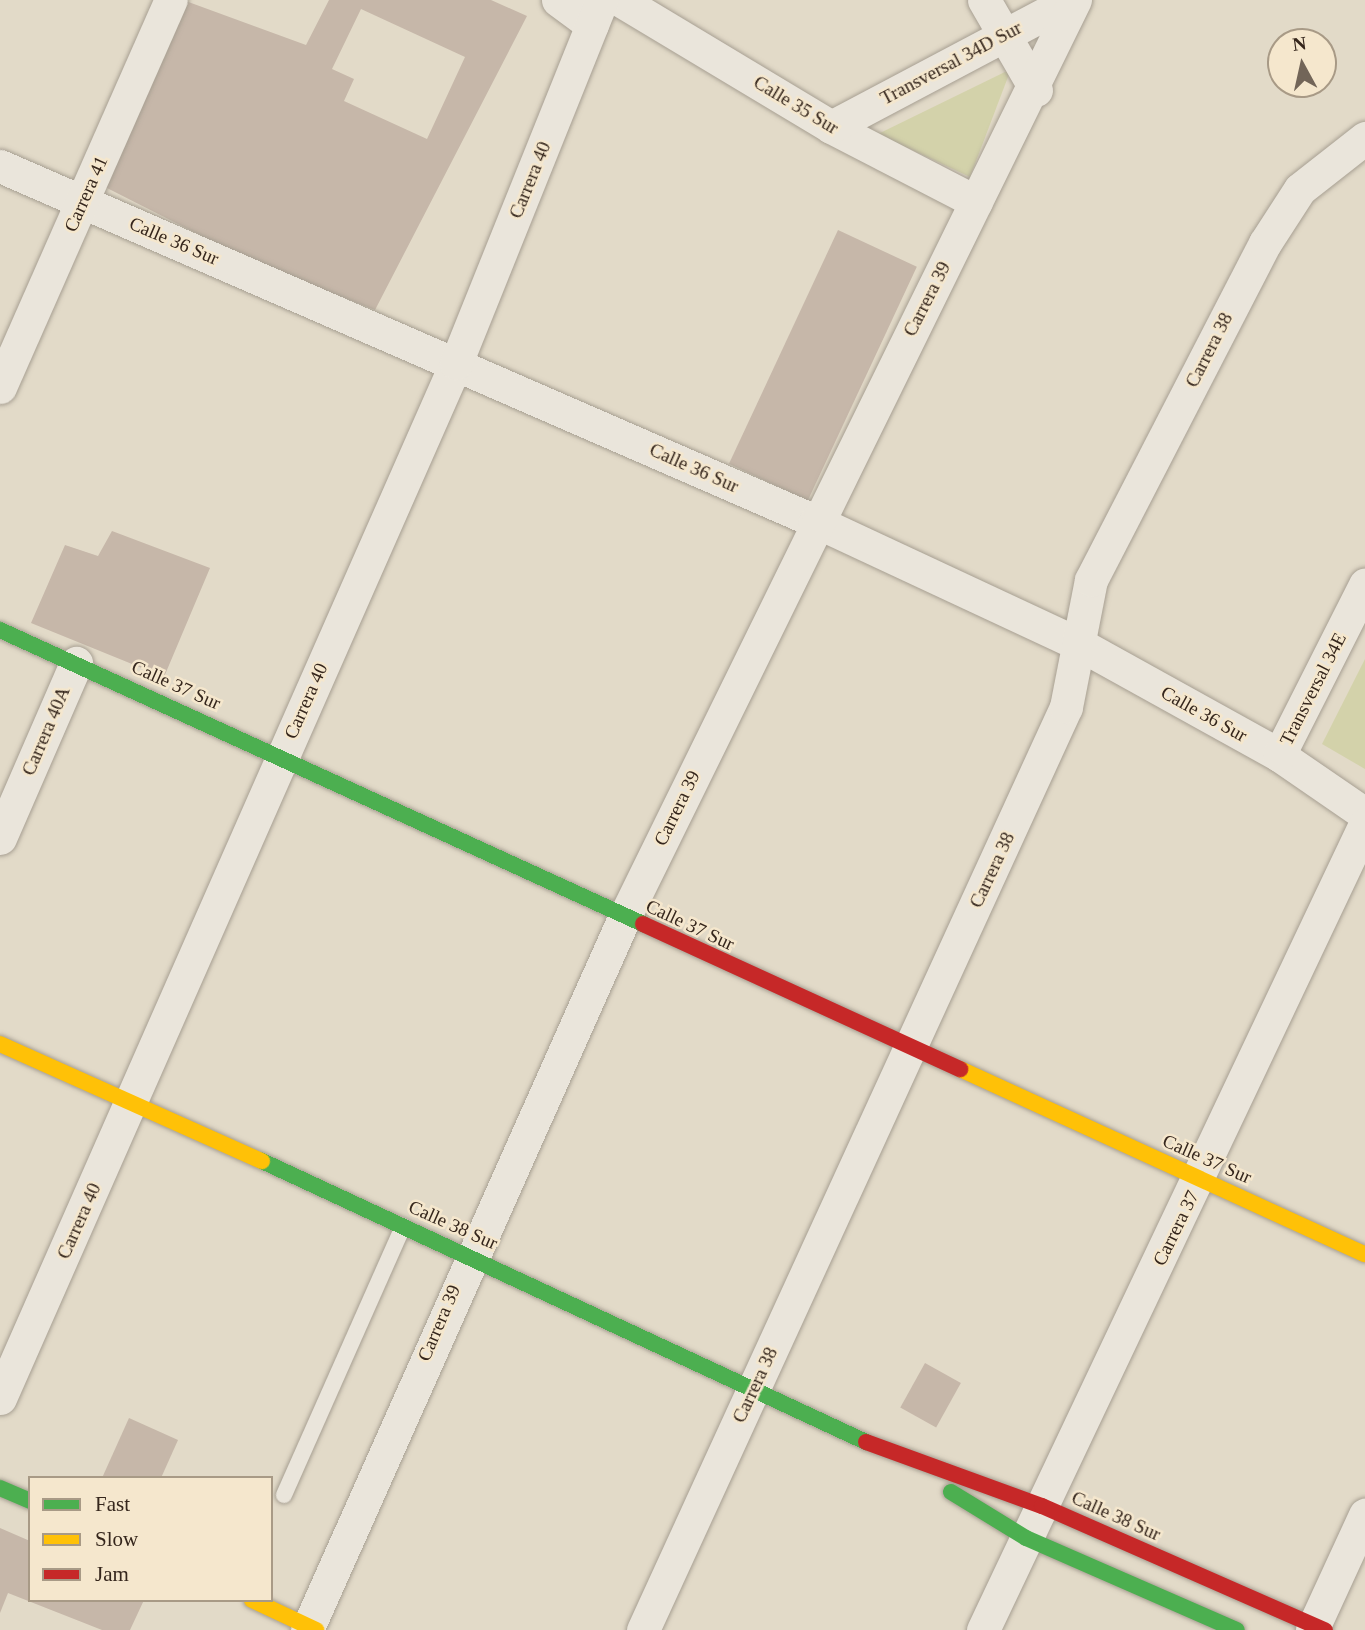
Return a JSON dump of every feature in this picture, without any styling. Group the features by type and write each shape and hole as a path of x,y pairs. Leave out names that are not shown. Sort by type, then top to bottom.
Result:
{"main road":[{"name":"Calle 37 Sur","path":"0,630 281,756 910,1049 1365,1254"},
{"name":"Calle 38 Sur","path":"0,1044 469,1255 752,1392 887,1452 1042,1506 1317,1628"},
{"name":"Calle 38 Sur","path":"887,1452 1026,1538 1237,1630"},
{"path":"0,1488 28,1500"},
{"path":"256,1602 311,1628"}],"street":[{"name":"Carrera 41","path":"0,387 171,0"},
{"path":"558,0 597,13"},
{"name":"Calle 35 Sur","path":"620,0 831,127 976,202"},
{"path":"984,0 1035,90"},
{"name":"Transversal 34D Sur","path":"831,127 1073,0"},
{"name":"Carrera 39","path":"311,1628 469,1255 624,918 815,521 1035,90 1073,0"},
{"name":"Carrera 40","path":"0,1398 456,363 597,13"},
{"name":"Carrera 38","path":"643,1630 1066,707 1091,580 1265,243 1300,189 1326,163 1365,138"},
{"name":"Calle 36 Sur","path":"0,166 815,521 1079,644 1279,755 1365,814"},
{"name":"Transversal 34E","path":"1279,755 1365,585"},
{"name":"Carrera 40A","path":"0,838 76,663"},
{"name":"Carrera 37","path":"983,1630 1200,1178 1365,824"},
{"path":"1317,1628 1365,1515"}],"lane":[{"path":"284,1495 403,1226"}],"green space":[{"path":"1011,69 970,177 878,134"},
{"path":"1365,659 1365,769 1322,744"}],"building":[{"path":"183,0 306,45 329,0 491,0 527,16 375,310 253,262 105,187","holes":["361,9 465,57 427,139 344,101 354,79 332,69"]},
{"path":"838,230 917,267 808,501 729,464"},
{"path":"112,531 210,568 164,677 31,623 65,545 98,556"},
{"path":"925,1363 961,1383 936,1427 900,1408"},
{"path":"129,1418 178,1440 162,1476 103,1476"},
{"path":"0,1528 28,1540 28,1601 8,1593 0,1613"},
{"path":"31,1602 143,1602 130,1630 102,1630"}],"traffic: fast":[{"path":"0,630 643,924"},
{"path":"262,1161 866,1442"},
{"path":"0,1488 28,1500"},
{"path":"951,1492 1026,1538 1237,1630"}],"traffic: slow":[{"path":"0,1044 262,1161"},
{"path":"960,1069 1365,1254"},
{"path":"256,1602 316,1630"}],"traffic: jam":[{"path":"643,924 960,1069"},
{"path":"866,1442 1042,1506 1325,1630"}]}
